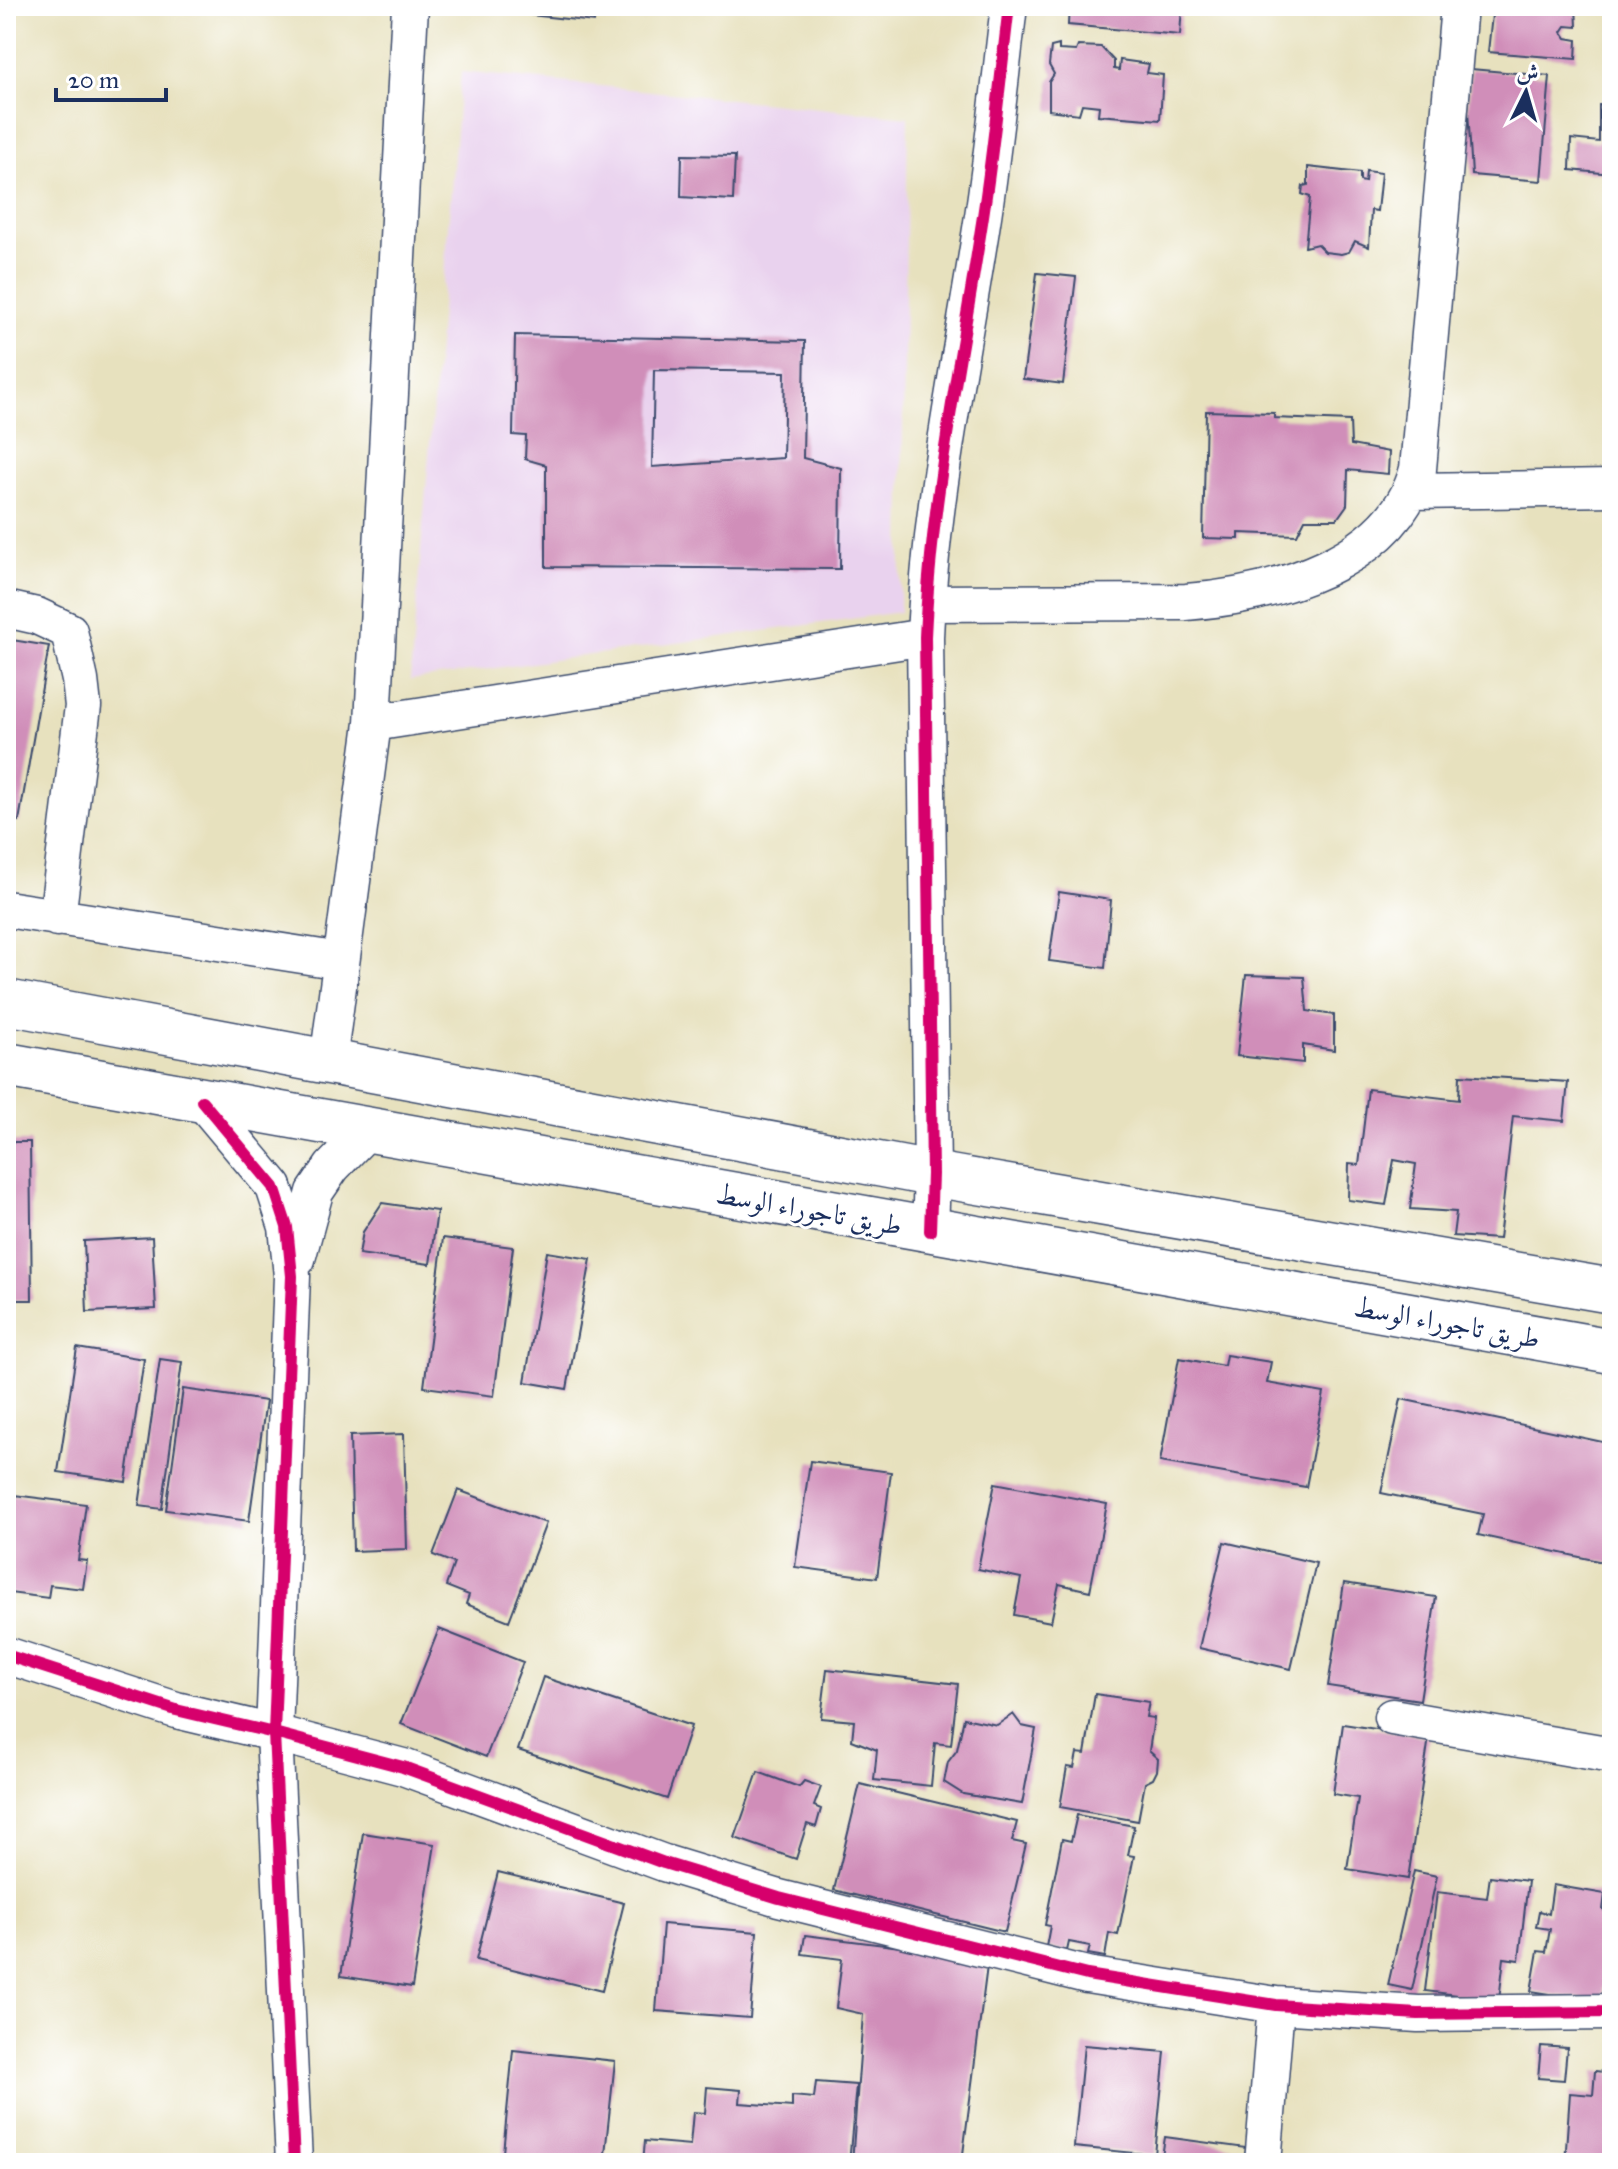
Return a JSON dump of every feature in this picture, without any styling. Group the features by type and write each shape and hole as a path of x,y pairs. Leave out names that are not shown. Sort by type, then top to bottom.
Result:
{"main road":[{"path":"6,1002 932,1174 1612,1291"},
{"name":"طريق تاجوراء الوسط","path":"6,1065 1612,1351"}],"street":[{"path":"328,1062 373,723 410,6"},
{"path":"930,1231 926,620 936,501 982,226 1009,6"},
{"path":"373,723 926,620 1226,599 1267,591 1310,576 1344,559 1376,536 1412,491 1423,430 1459,6"},
{"path":"1412,491 1612,488"},
{"path":"6,609 37,616 69,631 80,680 83,706 57,918"},
{"path":"6,909 341,961"},
{"path":"202,1101 274,1187 287,1227 292,1276 274,1733 294,2163"},
{"path":"292,1276 315,1192 332,1167 367,1131"},
{"path":"6,1655 176,1710 403,1767 664,1863 779,1898 1087,1975 1276,2005 1418,2014 1612,2012"},
{"path":"1392,1717 1612,1755"},
{"path":"1263,2163 1276,2005"}],"shaded area":[{"path":"461,72 908,117 900,612 410,680"}],"building":[{"path":"532,6 596,6 594,22 531,15"},
{"path":"1069,6 1182,6 1180,35 1068,25"},
{"path":"1493,6 1576,6 1577,27 1566,26 1562,32 1566,38 1577,40 1576,59 1488,52"},
{"path":"1059,45 1059,50 1076,51 1078,46 1101,47 1114,61 1114,69 1119,70 1120,60 1149,64 1147,73 1163,75 1160,120 1098,115 1099,106 1082,104 1079,114 1049,110 1049,82 1054,74 1049,65 1051,47"},
{"path":"1471,69 1550,76 1541,181 1472,175 1468,110"},
{"path":"1599,105 1612,106 1612,174 1570,170 1571,139 1599,142"},
{"path":"682,155 735,156 733,200 681,197"},
{"path":"1308,167 1360,173 1360,181 1365,182 1366,171 1381,173 1377,211 1371,210 1369,247 1355,241 1349,252 1341,254 1325,252 1317,244 1305,247 1310,197 1302,194 1303,186 1308,185"},
{"path":"1037,273 1076,277 1063,384 1023,379"},
{"path":"515,335 805,341 803,458 841,468 840,569 546,567 546,465 525,459 526,436 513,435","holes":["654,370 785,372 783,458 652,467"]},
{"path":"1206,411 1274,413 1274,418 1350,421 1351,445 1389,452 1388,474 1348,470 1347,505 1337,519 1305,519 1297,535 1239,533 1239,539 1203,538"},
{"path":"6,639 49,646 19,821 6,819"},
{"path":"1059,892 1111,900 1105,968 1049,961"},
{"path":"1246,975 1304,977 1307,1011 1334,1015 1334,1050 1303,1045 1303,1063 1237,1056"},
{"path":"1460,1075 1568,1082 1564,1121 1513,1116 1499,1239 1453,1236 1456,1212 1410,1209 1416,1164 1394,1160 1386,1205 1348,1200 1349,1164 1359,1165 1368,1089 1459,1100"},
{"path":"6,1142 30,1142 32,1300 6,1300"},
{"path":"382,1203 437,1211 430,1264 359,1254 363,1232"},
{"path":"152,1237 156,1309 87,1312 84,1241"},
{"path":"443,1238 513,1247 494,1396 424,1387"},
{"path":"547,1252 591,1259 567,1389 525,1382"},
{"path":"77,1348 144,1359 126,1482 58,1472"},
{"path":"1226,1355 1271,1362 1267,1383 1324,1393 1306,1487 1160,1462 1179,1358 1224,1366"},
{"path":"160,1359 182,1362 162,1509 139,1506"},
{"path":"183,1389 266,1401 249,1521 166,1510"},
{"path":"1401,1399 1612,1444 1612,1564 1478,1535 1483,1514 1381,1493"},
{"path":"404,1434 407,1549 353,1551 350,1436"},
{"path":"810,1461 891,1472 877,1578 795,1567"},
{"path":"995,1483 1107,1504 1090,1591 1059,1584 1051,1622 1014,1615 1021,1578 978,1569"},
{"path":"458,1490 546,1523 509,1621 466,1604 469,1595 446,1586 454,1563 433,1555"},
{"path":"6,1494 86,1504 78,1560 87,1561 83,1589 50,1585 48,1598 9,1593 11,1576 6,1575"},
{"path":"1224,1542 1316,1563 1291,1669 1199,1648"},
{"path":"1344,1583 1436,1597 1420,1700 1328,1686"},
{"path":"439,1629 523,1662 486,1757 401,1724"},
{"path":"827,1669 958,1684 951,1745 935,1743 931,1786 874,1780 877,1750 852,1740 854,1721 821,1718"},
{"path":"543,1677 691,1726 667,1799 518,1750"},
{"path":"1095,1694 1149,1702 1146,1717 1154,1718 1149,1751 1158,1759 1157,1771 1153,1779 1145,1783 1138,1821 1060,1807 1067,1767 1074,1768 1077,1753 1085,1754"},
{"path":"1013,1714 1022,1726 1036,1729 1022,1804 963,1794 944,1782 948,1762 957,1750 964,1718 997,1725"},
{"path":"1343,1724 1429,1737 1408,1879 1347,1869 1358,1798 1333,1794"},
{"path":"758,1772 799,1787 804,1781 821,1787 814,1806 821,1809 816,1827 807,1824 796,1859 735,1838"},
{"path":"860,1784 1017,1822 1012,1841 1026,1844 1005,1932 834,1890"},
{"path":"1077,1815 1134,1826 1128,1855 1134,1856 1118,1935 1109,1933 1105,1957 1088,1954 1090,1946 1069,1942 1067,1951 1046,1947 1050,1926 1045,1925 1062,1839 1071,1841"},
{"path":"363,1833 435,1844 412,1987 341,1976"},
{"path":"1414,1871 1437,1876 1412,1990 1388,1985"},
{"path":"498,1872 624,1903 602,1991 476,1960"},
{"path":"1490,1876 1528,1881 1519,1960 1504,1958 1499,2000 1425,1991 1437,1892 1487,1898"},
{"path":"1553,1885 1605,1894 1603,1910 1612,1911 1612,1938 1601,2002 1531,1991 1538,1951 1546,1952 1550,1929 1536,1927 1539,1911 1549,1914"},
{"path":"663,1924 757,1932 750,2018 656,2011"},
{"path":"805,1935 988,1958 962,2162 928,2157 927,2163 852,2163 863,2014 836,2008 842,1959 802,1954"},
{"path":"1084,2045 1165,2052 1155,2155 1074,2147"},
{"path":"1541,2046 1567,2048 1564,2080 1538,2078"},
{"path":"513,2050 615,2061 604,2163 502,2163"},
{"path":"1595,2071 1612,2073 1612,2163 1565,2163 1570,2093 1593,2095"},
{"path":"816,2082 856,2085 849,2163 643,2163 645,2141 690,2145 693,2112 705,2113 707,2087 741,2090 740,2103 792,2107 792,2096 814,2098"},
{"path":"1165,2137 1246,2148 1244,2163 1161,2163"}],"cycle path":[{"path":"930,1231 932,1174 925,637 928,585 947,432 989,173 1009,6"},
{"path":"202,1101 274,1187 287,1227 292,1276 274,1733 294,2163"},
{"path":"6,1655 176,1710 403,1767 664,1863 779,1898 1087,1975 1276,2005 1418,2014 1612,2012"}]}
